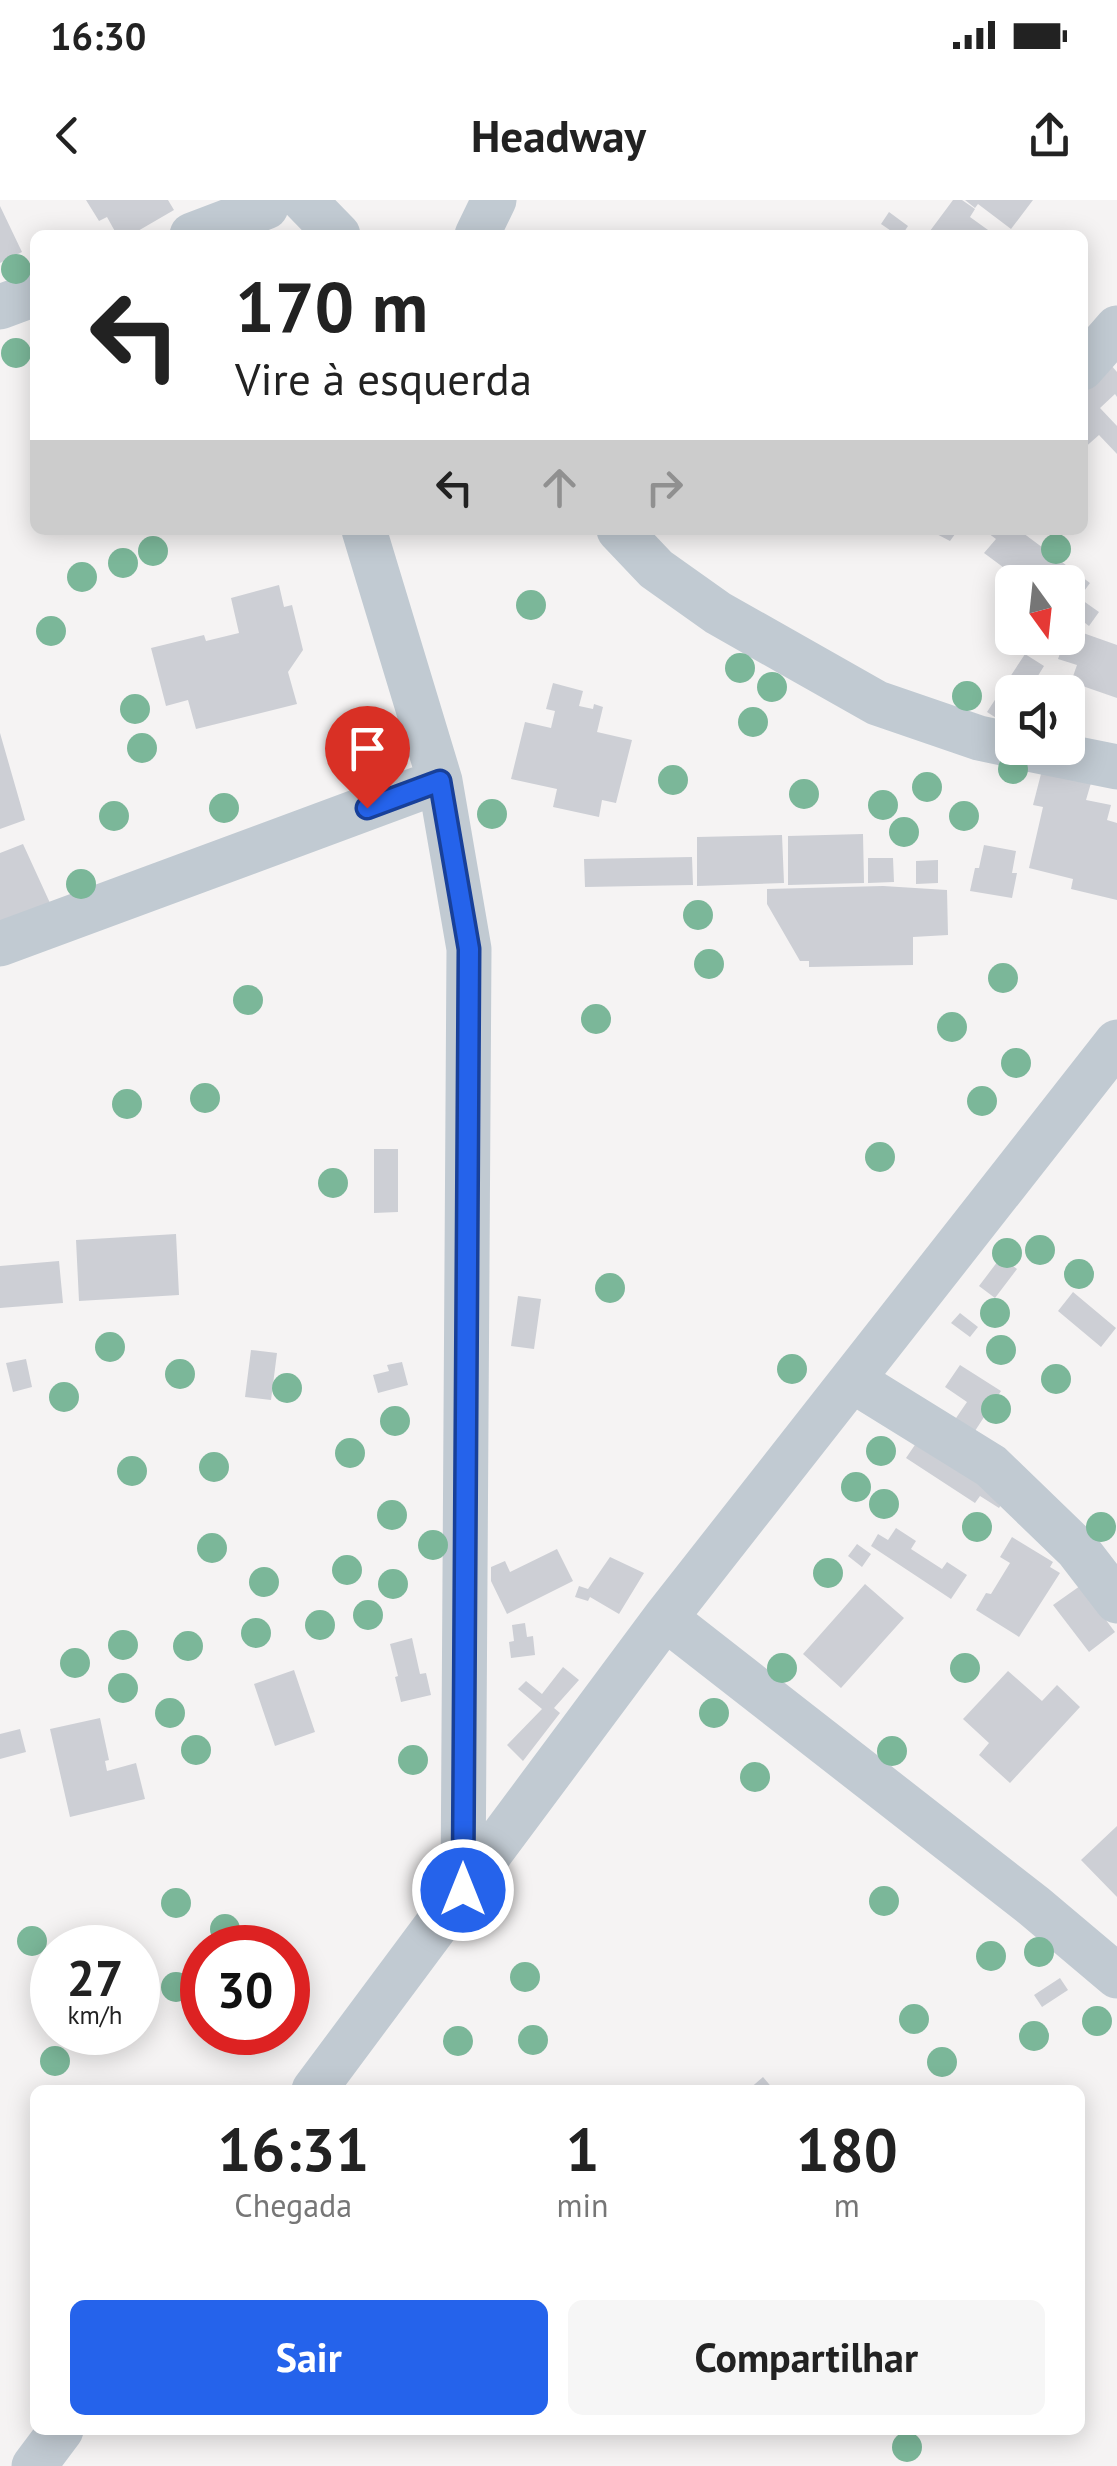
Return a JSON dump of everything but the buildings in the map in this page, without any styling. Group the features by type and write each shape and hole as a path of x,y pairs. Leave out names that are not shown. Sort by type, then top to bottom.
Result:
{"street":[{"path":"480,230 494,200"},
{"path":"209,230 277,210 326,230"},
{"path":"0,307 30,296"},
{"path":"1088,361 1117,328"},
{"path":"366,535 440,781 469,949 463,1890"},
{"path":"624,535 656,568 718,613 877,703 995,741"},
{"path":"1085,761 1117,767"},
{"path":"0,944 440,781"},
{"path":"318,2085 665,1618 1117,1042"},
{"path":"852,1380 991,1466 1077,1549 1117,1602"},
{"path":"665,1618 1034,1906 1117,1976"},
{"path":"34,2466 56,2435"}],"route":[{"path":"367,808 440,781 469,949 463,1890"}]}
